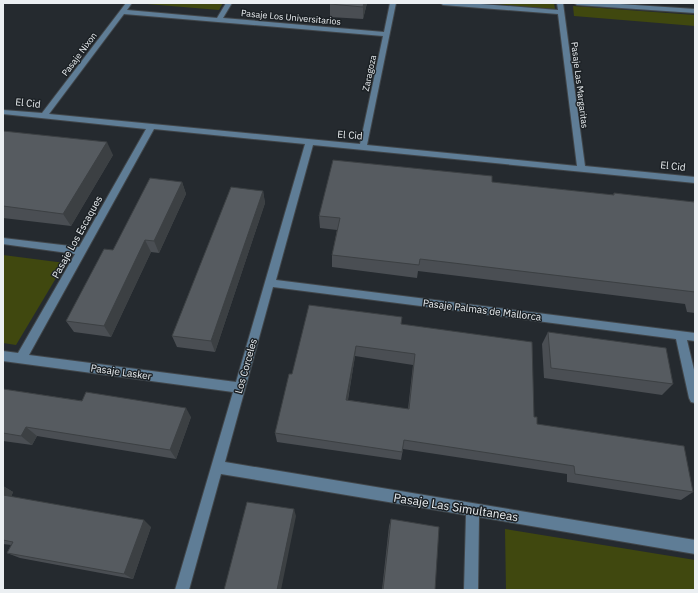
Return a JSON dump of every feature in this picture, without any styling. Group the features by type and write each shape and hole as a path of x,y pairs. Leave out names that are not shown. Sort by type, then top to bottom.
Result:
{"street":[{"name":"Pasaje Nixon","path":"44,116 129,3"},
{"path":"219,20 229,3"},
{"name":"Zaragoza","path":"363,147 393,3"},
{"path":"443,3 562,12"},
{"name":"Pasaje Las Margaritas","path":"560,3 581,168"},
{"path":"577,3 695,11"},
{"name":"Pasaje Los Universitarios","path":"122,12 387,34"},
{"name":"El Cid","path":"3,112 695,180"},
{"name":"Pasaje Los Escaques","path":"21,358 151,127"},
{"name":"Los Corceles","path":"182,590 310,142"},
{"path":"3,241 82,251"},
{"name":"Pasaje Palmas de Mallorca","path":"270,283 695,338"},
{"path":"681,336 695,398"},
{"name":"Pasaje Lasker","path":"3,356 240,388"},
{"name":"Pasaje Las Simultaneas","path":"217,467 695,546"},
{"path":"471,590 473,510"}],"green space":[{"path":"135,3 223,3 219,10"},
{"path":"481,3 554,3 555,9"},
{"path":"573,6 695,15 695,26 574,16"},
{"path":"3,255 65,263 16,345 3,343"},
{"path":"505,529 695,560 695,590 506,590"}],"building":[{"path":"330,3 364,3 363,7"},
{"path":"3,131 107,142 63,214 3,206"},
{"path":"333,160 492,176 492,182 694,202 695,199 695,292 420,259 419,265 332,255 340,218 319,216"},
{"path":"150,178 182,182 154,241 145,240 104,326 66,321 104,249 113,250"},
{"path":"231,187 263,191 211,341 172,336"},
{"path":"309,305 402,317 401,324 532,342 534,417 537,417 537,424 684,446 693,492 575,474 574,466 404,440 402,452 275,433 289,374 292,374","holes":["356,346 415,354 409,409 346,400"]},
{"path":"548,332 666,348 673,384 551,368"},
{"path":"3,389 82,401 86,392 186,408 170,450 26,427 21,436 3,433"},
{"path":"3,495 144,520 124,574 7,553 13,542 3,540"},
{"path":"247,502 294,509 277,590 224,590"},
{"path":"391,519 439,527 435,590 383,590"}]}
